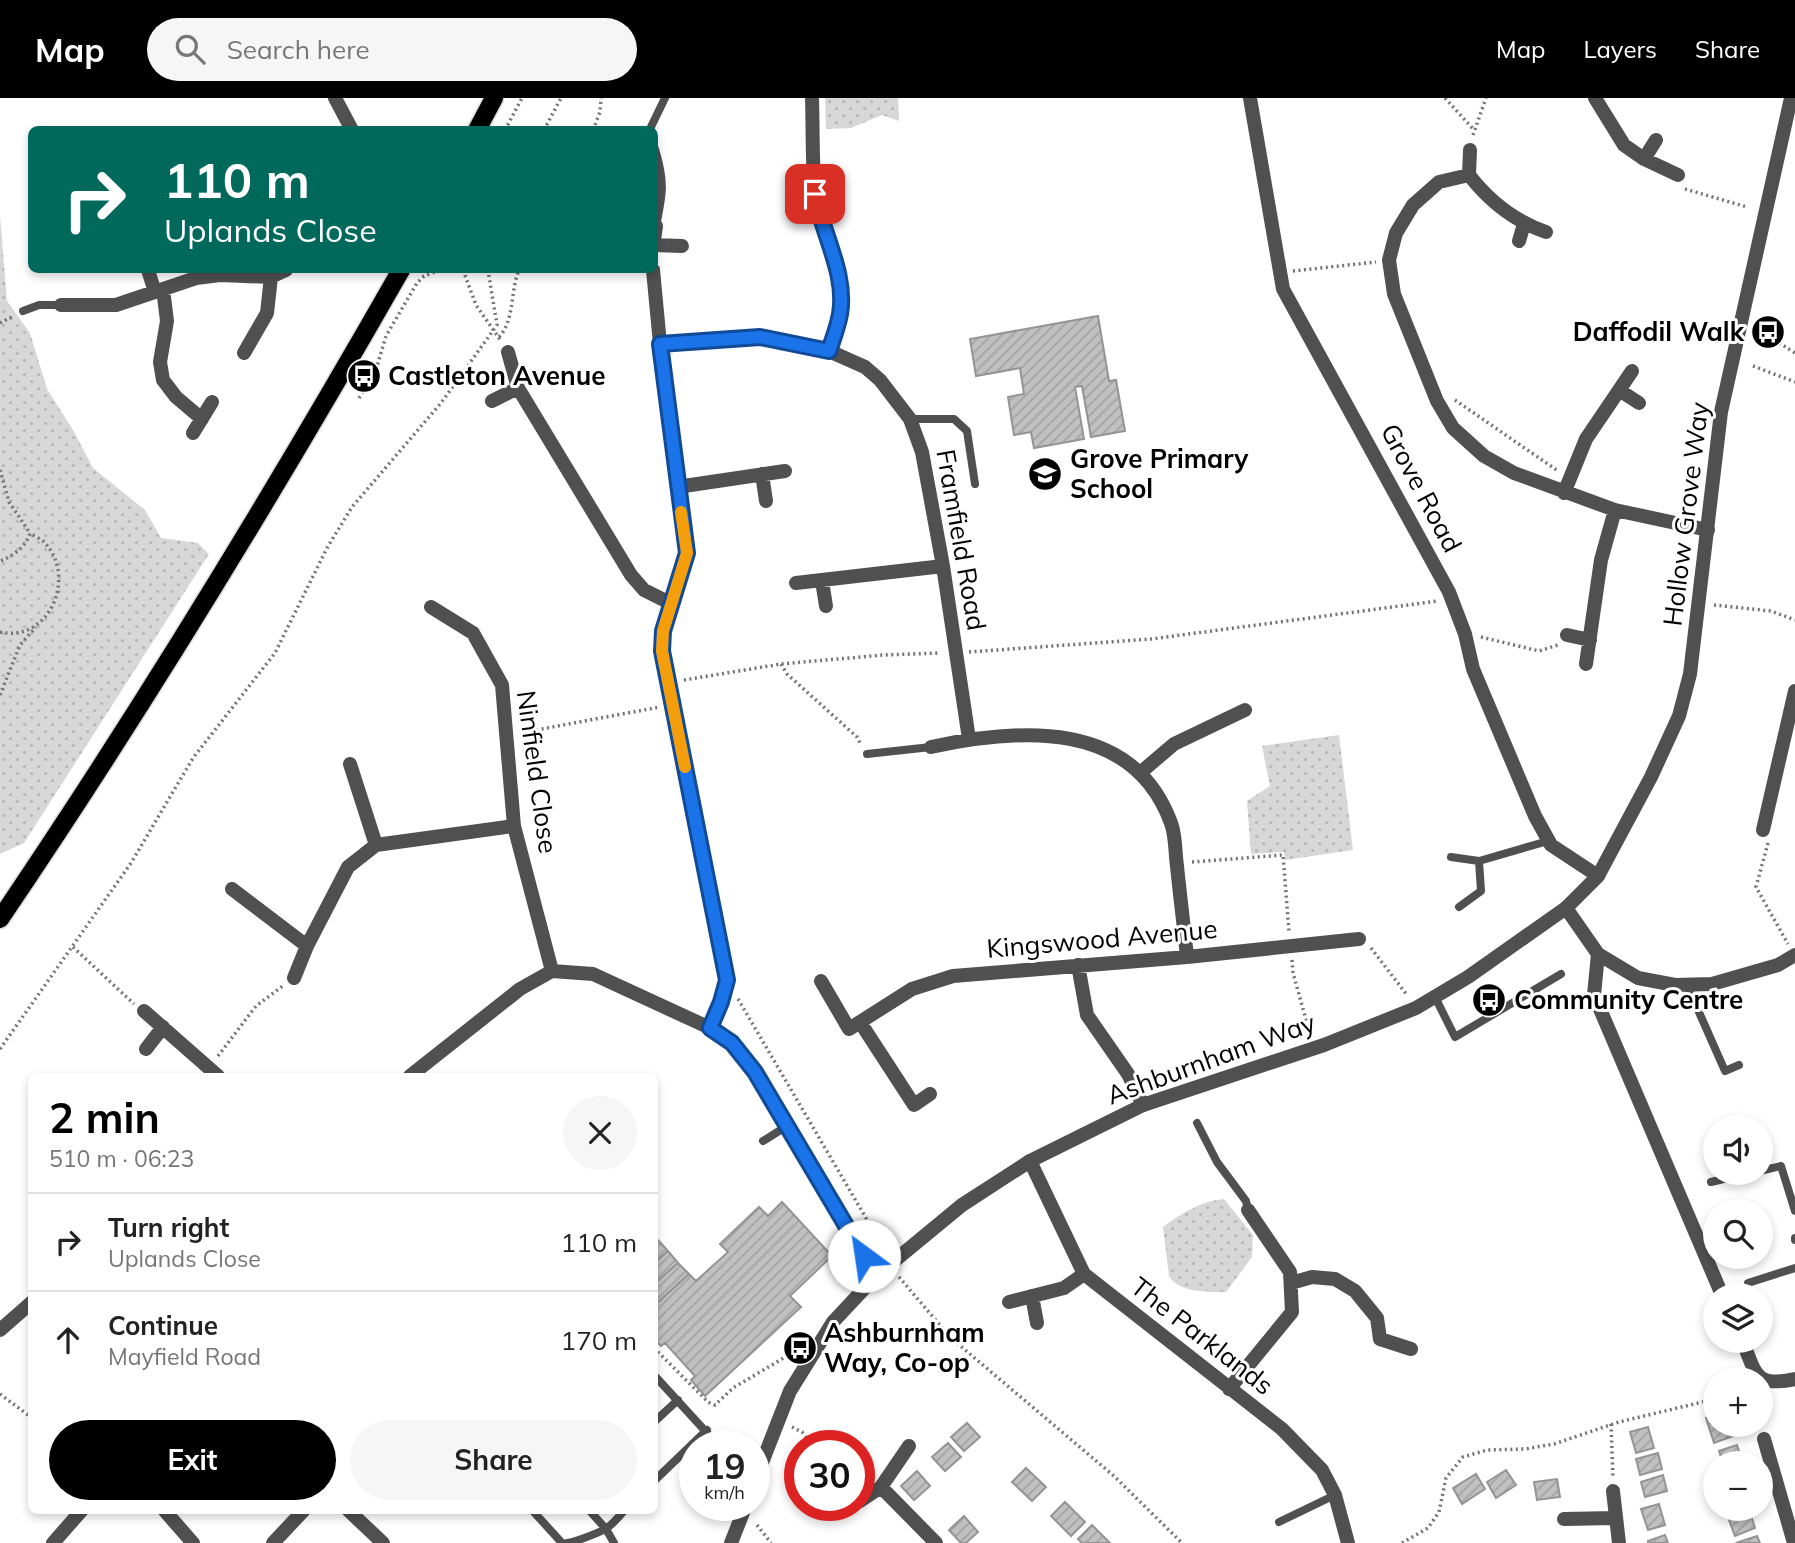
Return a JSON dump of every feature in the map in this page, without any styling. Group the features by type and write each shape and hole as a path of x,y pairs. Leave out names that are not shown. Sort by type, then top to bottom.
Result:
{"main road":[{"path":"479,126 494,98"},
{"path":"0,919 125,732 225,572 399,273"}],"street":[{"path":"335,98 350,126"},
{"path":"812,98 815,194 819,218 838,272 840,289 841,313 829,351"},
{"name":"Grove Road","path":"1250,98 1283,289 1452,599 1474,669 1548,841 1598,876"},
{"path":"1595,98 1624,145 1644,159 1678,175"},
{"name":"Hollow Grove Way","path":"1566,908 1598,876 1651,778 1679,716 1690,674 1721,412 1790,129 1791,98"},
{"path":"1644,159 1656,141"},
{"path":"1470,150 1469,175 1486,197 1524,224 1546,232"},
{"path":"1469,175 1439,181 1413,205 1396,233 1389,260 1394,294 1437,401 1453,428 1484,456 1514,473 1615,510 1708,530"},
{"path":"1519,241 1524,224"},
{"path":"658,246 682,246"},
{"path":"150,273 159,291 167,321 160,362 163,380 176,397 202,419"},
{"path":"61,305 116,305 196,278 220,275 271,277 280,273"},
{"path":"653,273 687,553 670,603 663,631 662,651 727,980 710,1028"},
{"path":"244,353 267,313 271,277"},
{"name":"Framfield Road","path":"660,344 760,337 829,351 865,367 880,380 909,419 927,472 969,739"},
{"path":"508,352 518,388 631,575 644,590 670,603"},
{"path":"1564,493 1586,439 1632,371"},
{"path":"492,401 518,388"},
{"path":"1619,390 1639,403"},
{"path":"193,433 212,402"},
{"path":"677,486 785,471"},
{"path":"762,474 766,501"},
{"path":"1586,664 1601,560 1615,510"},
{"path":"796,583 943,566"},
{"path":"822,580 825,606"},
{"name":"Ninfield Close","path":"431,607 474,633 502,685 514,826 552,971"},
{"path":"1567,635 1590,640"},
{"path":"1763,830 1795,691"},
{"path":"1140,773 1174,744 1245,710"},
{"path":"930,747 969,739 1056,735 1091,743 1118,756 1140,773 1159,798 1172,825 1187,957"},
{"path":"350,764 376,845"},
{"path":"294,978 307,946 348,867 376,845 514,826"},
{"path":"232,889 307,946"},
{"path":"1566,908 1598,954 1638,978 1675,985 1712,984 1778,965 1795,955"},
{"name":"Ashburnham Way","path":"770,1441 790,1391 833,1322 888,1265 962,1205 1030,1161 1143,1105 1315,1048 1416,1008 1468,977 1566,908"},
{"name":"Kingswood Avenue","path":"860,1022 912,989 953,976 1187,957 1359,939"},
{"path":"1598,954 1594,995 1717,1283"},
{"path":"1078,965 1087,1015 1128,1074 1143,1105"},
{"path":"414,1073 520,989 552,971 593,974 710,1028 732,1043 755,1072 876,1276"},
{"path":"821,981 849,1028 860,1022 914,1105 930,1094"},
{"path":"144,1011 213,1071"},
{"path":"146,1049 163,1027"},
{"name":"The Parklands","path":"1030,1161 1084,1274 1282,1429 1322,1470 1335,1495 1348,1543"},
{"path":"1228,1389 1292,1312 1290,1272 1248,1210"},
{"path":"1010,1302 1064,1288 1084,1274"},
{"path":"1291,1283 1311,1277 1335,1279 1355,1291 1377,1318 1380,1339 1411,1349"},
{"path":"1032,1296 1037,1323"},
{"path":"0,1330 28,1306"},
{"path":"1773,1382 1795,1379"},
{"path":"1764,1439 1794,1543"},
{"path":"875,1492 881,1488 909,1446"},
{"path":"881,1488 936,1543"},
{"path":"1613,1491 1619,1543"},
{"path":"53,1543 78,1514"},
{"path":"168,1514 193,1543"},
{"path":"273,1543 300,1514"},
{"path":"352,1514 383,1543"},
{"path":"1564,1519 1615,1518"},
{"path":"731,1543 740,1521"}],"lane":[{"path":"651,126 665,98"},
{"path":"658,160 663,177 663,191 658,217"},
{"path":"23,311 39,305 61,305"},
{"path":"909,419 954,419 967,431 975,484"},
{"path":"867,754 930,747"},
{"path":"1451,857 1479,861 1548,841"},
{"path":"1459,906 1481,891 1479,861"},
{"path":"1435,997 1455,1037 1561,974"},
{"path":"1687,985 1725,1071 1739,1065"},
{"path":"1196,1123 1217,1162 1246,1201 1248,1210"},
{"path":"763,1141 788,1126"},
{"path":"1773,1168 1781,1166 1795,1211"},
{"path":"1748,1283 1795,1268"},
{"path":"658,1379 706,1430"},
{"path":"658,1418 678,1400"},
{"path":"658,1477 679,1456"},
{"path":"1279,1522 1335,1495"},
{"path":"536,1514 565,1543 606,1529 621,1514"},
{"path":"593,1514 614,1543"}],"path":[{"path":"507,126 522,98"},
{"path":"546,126 561,98"},
{"path":"595,126 600,112 601,98"},
{"path":"1445,98 1474,130"},
{"path":"1470,150 1486,98"},
{"path":"1678,175 1678,187 1747,207"},
{"path":"1280,272 1389,260"},
{"path":"359,398 376,370 386,336 417,282 432,273"},
{"path":"464,273 476,305 493,329"},
{"path":"0,1049 131,863 193,758 275,653 327,548 352,507 441,403 496,325 488,273"},
{"path":"499,337 508,321 513,284 518,273"},
{"path":"1742,321 1763,331 1795,353"},
{"path":"1753,366 1795,382"},
{"path":"1437,401 1454,400 1569,478"},
{"path":"0,470 9,502 30,533 45,543 57,566 60,587 54,605 20,645 0,695"},
{"path":"0,561 21,548 28,541 30,533"},
{"path":"668,682 780,664 1151,639 1452,599"},
{"path":"1714,605 1771,611 1795,620"},
{"path":"0,632 23,633 37,626"},
{"path":"1465,634 1539,651 1564,643 1567,635"},
{"path":"780,664 787,674 857,737 867,754"},
{"path":"507,736 673,705"},
{"path":"1763,830 1769,840 1756,887 1795,955"},
{"path":"1176,863 1283,855 1293,973 1315,1048"},
{"path":"1359,939 1368,944 1416,1008"},
{"path":"72,947 144,1011"},
{"path":"213,1071 222,1053 256,1006 294,978"},
{"path":"727,980 882,1243 888,1265 951,1338 1114,1476 1182,1543"},
{"path":"658,1352 708,1402 715,1405 733,1388 787,1356"},
{"path":"0,1394 28,1415"},
{"path":"1402,1543 1428,1528 1439,1512 1446,1478 1463,1457 1487,1450 1525,1449 1554,1444 1611,1424 1703,1402"},
{"path":"1611,1424 1613,1491"},
{"path":"792,1427 798,1430"},
{"path":"757,1525 771,1543"}],"shaded area":[{"path":"825,98 898,98 899,121 882,115 851,128 826,129"},
{"path":"0,215 7,301 30,333 47,389 93,468 145,510 161,538 198,543 209,554 24,843 0,854"},
{"path":"1339,735 1353,850 1285,860 1284,852 1251,854 1247,801 1270,786 1262,746"},
{"path":"1224,1199 1253,1235 1252,1257 1226,1292 1194,1290 1180,1286 1169,1276 1163,1227 1192,1208"}],"building":[{"path":"1098,316 1109,381 1116,380 1125,431 1091,437 1082,386 1075,387 1084,439 1034,448 1031,432 1014,435 1008,397 1024,394 1020,368 976,376 970,339"},
{"path":"782,1202 832,1256 790,1296 801,1307 705,1396 691,1380 695,1376 665,1343 661,1346 658,1343 658,1302 689,1274 696,1281 728,1252 720,1244 759,1207 768,1216"},
{"path":"658,1240 668,1251 658,1260"},
{"path":"668,1251 678,1263 658,1280 658,1260"},
{"path":"678,1263 689,1274 658,1302 658,1280"},
{"path":"967,1423 980,1437 964,1451 951,1437"},
{"path":"1648,1427 1654,1448 1636,1453 1630,1432"},
{"path":"1712,1437 1730,1437 1714,1443"},
{"path":"948,1443 961,1457 945,1471 932,1457"},
{"path":"1737,1445 1739,1451 1719,1451"},
{"path":"1658,1453 1662,1469 1640,1475 1636,1459"},
{"path":"1026,1468 1046,1487 1032,1501 1012,1482"},
{"path":"1506,1470 1516,1485 1496,1498 1487,1482"},
{"path":"917,1471 930,1486 914,1500 901,1486"},
{"path":"1476,1474 1485,1489 1462,1504 1453,1488"},
{"path":"1663,1475 1667,1491 1645,1497 1641,1482"},
{"path":"1557,1479 1560,1497 1537,1500 1534,1482"},
{"path":"1065,1502 1085,1522 1071,1536 1051,1516"},
{"path":"1659,1504 1665,1525 1648,1530 1641,1509"},
{"path":"964,1516 978,1532 966,1543 961,1543 949,1530"},
{"path":"1729,1521 1753,1521 1755,1528 1735,1536"},
{"path":"1092,1525 1110,1543 1082,1543 1078,1539"},
{"path":"1665,1535 1668,1543 1648,1543 1648,1541"},
{"path":"1757,1536 1760,1543 1736,1543"}],"slow traffic":[{"path":"681,512 687,553 670,603 663,631 662,651 685,767"}],"place":[{"name":"Daffodil Walk","path":"1768,332"},
{"name":"Castleton Avenue","path":"364,376"},
{"name":"Grove Primary School","path":"1045,474"},
{"name":"Community Centre","path":"1489,1000"},
{"name":"Ashburnham Way, Co-op","path":"800,1348"}],"route":[{"path":"815,194 819,218 838,272 840,289 841,313 829,351 760,337 660,344 687,553 670,603 663,631 662,651 727,980 710,1028 732,1043 755,1072 864,1256"}]}
